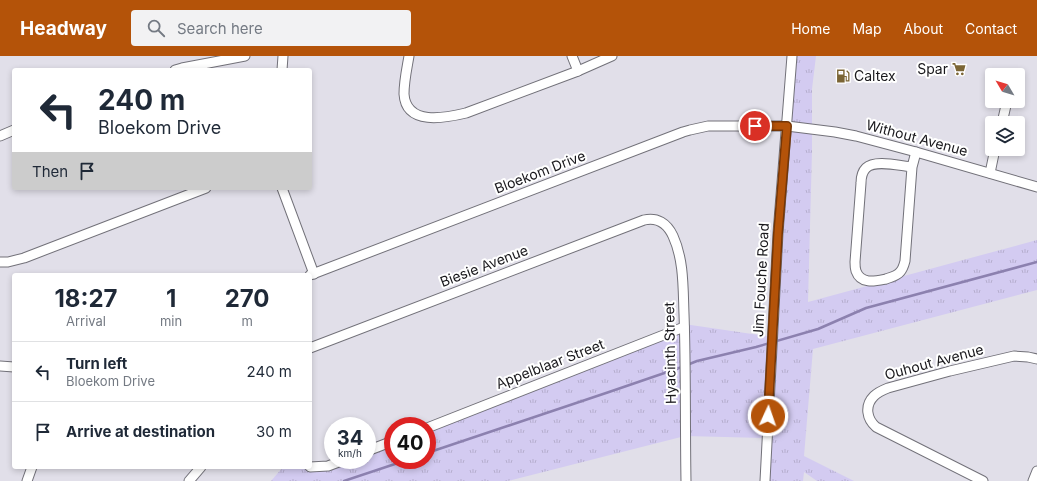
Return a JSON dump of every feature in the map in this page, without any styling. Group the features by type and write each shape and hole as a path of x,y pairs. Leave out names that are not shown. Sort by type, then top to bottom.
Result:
{"street":[{"path":"182,68 245,56"},
{"path":"282,68 283,56"},
{"path":"409,56 404,95 406,104 410,110 416,114 432,118 466,114 578,71 612,56"},
{"path":"572,56 578,71"},
{"name":"Jim Fouche Road","path":"765,481 779,211 792,56"},
{"name":"Bloekom Drive","path":"312,274 690,130 708,126 787,126"},
{"name":"Without Avenue","path":"787,126 856,136 1037,186"},
{"path":"0,136 12,131"},
{"path":"912,167 888,164 871,164 866,167 863,172 855,262 858,276 868,281 875,282 897,275 901,272 903,267 905,261 912,167 916,152"},
{"path":"990,172 993,156"},
{"path":"0,262 8,262 24,258 201,190"},
{"path":"283,190 312,273"},
{"name":"Biesie Avenue","path":"312,347 644,220 651,218 657,220 668,228"},
{"name":"Hyacinth Street","path":"668,228 676,244 682,271 685,360 686,481"},
{"name":"Appelblaar Street","path":"436,424 684,327"},
{"name":"Ouhout Avenue","path":"983,481 876,427 872,423 867,412 870,401 874,396 888,388 950,371 1014,356 1037,359"},
{"path":"0,366 12,367"},
{"path":"312,467 324,466"},
{"path":"27,481 31,469"},
{"path":"188,481 199,469"},
{"path":"1033,481 1037,471"}],"green space":[{"path":"791,56 816,56 812,89 808,302 1037,240 1037,290 813,349 804,456 854,481 817,481 804,472 803,481 767,481 768,438 685,436 508,481 271,481 281,469 312,469 312,466 324,463 324,469 376,469 376,444 384,440 384,469 436,469 436,420 684,324 773,337"}],"waterway":[{"path":"687,365 697,361 756,347 818,329 866,308 1037,262"},
{"path":"436,450 682,367"},
{"path":"344,481 384,468"}],"place":[{"name":"Spar","path":"959,69"},
{"name":"Caltex","path":"843,76"}],"route":[{"path":"755,126 787,126 779,211 768,416"}]}
